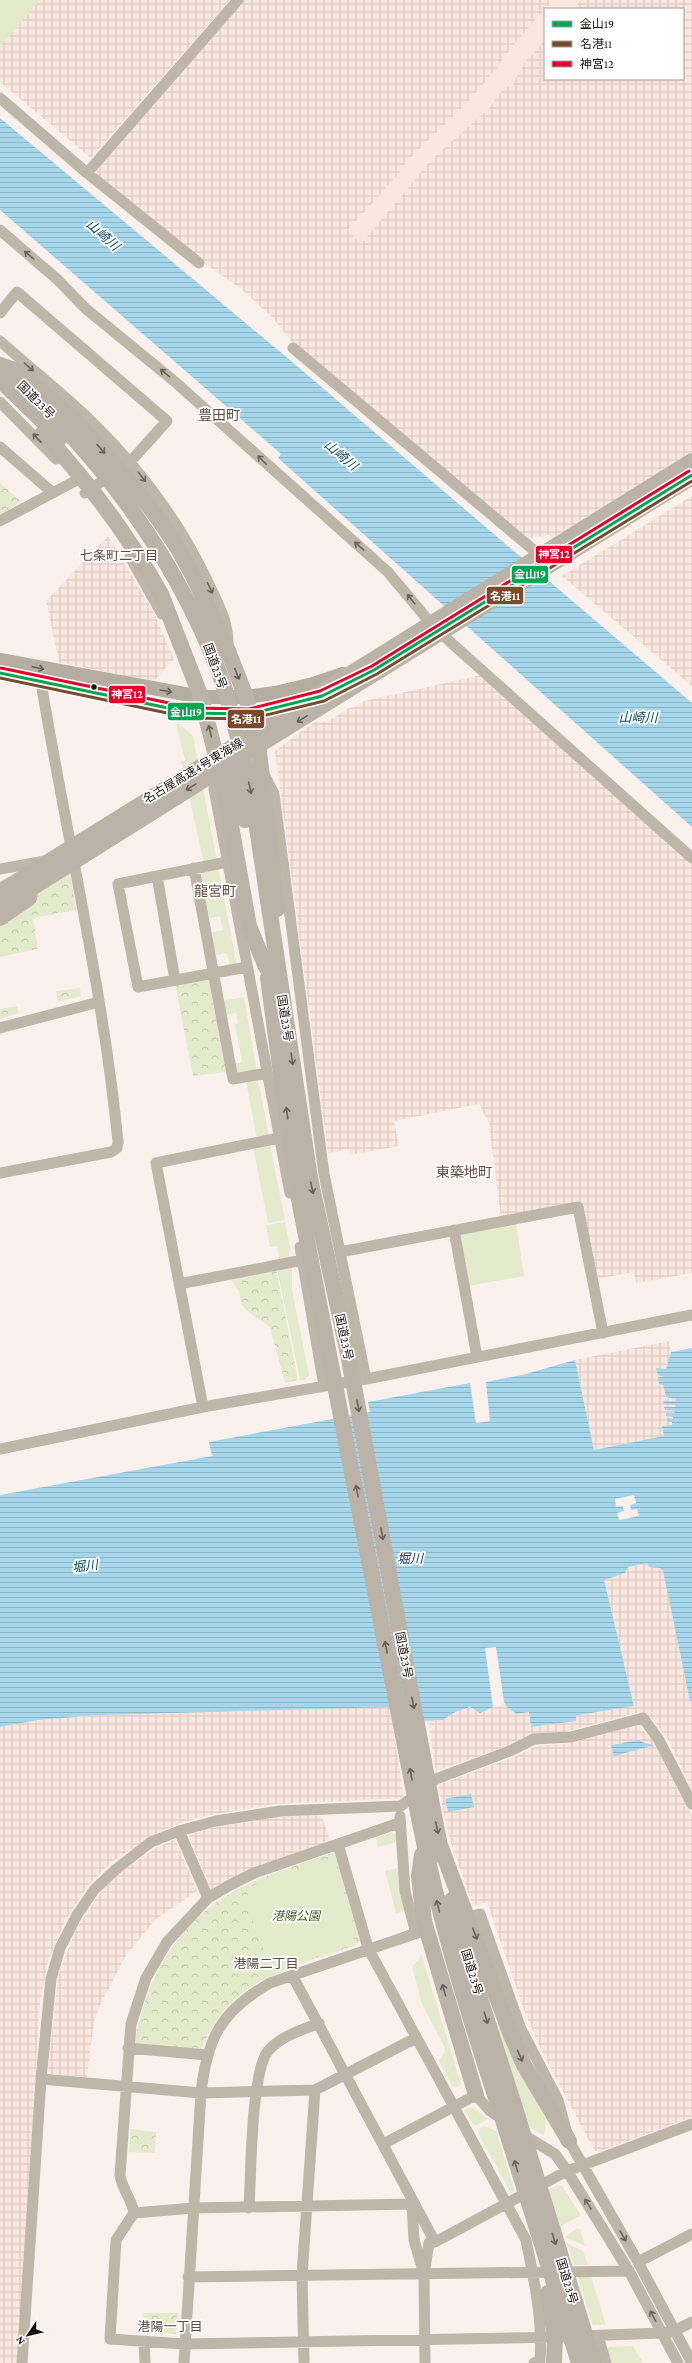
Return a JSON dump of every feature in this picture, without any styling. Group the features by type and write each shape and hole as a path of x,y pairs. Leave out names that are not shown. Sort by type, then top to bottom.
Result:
{"highway":[{"path":"0,365 18,371 75,420 131,482 175,544 194,578 228,651 246,698 258,743 279,928 275,952"},
{"name":"国道23号","path":"0,365 35,397 118,489 152,537 188,600 219,674 238,736 252,795 310,1178 348,1354 425,1811 424,1843 456,1975 579,2363"},
{"name":"国道23号","path":"0,380 59,437 111,496 163,576 195,641 228,739 252,857 296,1184 425,1811 440,1845 465,1951 594,2363"},
{"path":"0,384 83,477 128,538 161,594 206,712 219,765 249,926 266,967"},
{"name":"名古屋高速4号東海線","path":"0,892 129,810 430,625 692,461"},
{"name":"名古屋高速4号東海線","path":"0,908 44,879 692,476"},
{"path":"0,879 111,811 129,810"},
{"path":"0,918 35,894 44,879"},
{"path":"424,1843 419,1876 424,1922 476,2095"},
{"path":"440,1845 522,2059 569,2142"},
{"path":"538,2234 555,2336 554,2363"}],"main road":[{"path":"0,673 185,711 250,714 322,696 374,670 438,627 692,467"},
{"path":"541,562 692,476"},
{"path":"0,660 201,697 246,698 313,684 368,666 438,627"}],"street":[{"path":"86,173 238,0"},
{"path":"0,98 86,173 199,263"},
{"path":"0,230 58,280 85,308 174,380 388,572 438,627 692,858"},
{"path":"0,313 17,292 167,421 130,462 84,493"},
{"path":"0,341 91,421 130,462 154,493 198,563 229,631 228,651"},
{"path":"293,348 541,562"},
{"path":"0,402 75,480 132,559 170,632 185,654"},
{"path":"0,447 53,493"},
{"path":"0,521 75,480"},
{"path":"0,1172 111,1152 117,1148 115,1102 99,1002 41,682"},
{"path":"219,765 214,789 280,1138 324,1386"},
{"path":"261,768 274,794 324,1174 366,1379"},
{"path":"0,869 72,857"},
{"path":"227,862 118,884 138,987 247,967"},
{"path":"194,868 233,1079 267,1073"},
{"path":"156,876 175,980"},
{"path":"0,1028 99,1002"},
{"path":"203,1407 156,1163 280,1138"},
{"path":"179,1284 303,1263 454,1230 578,1207 603,1333"},
{"path":"454,1230 477,1357"},
{"path":"0,1449 203,1407 366,1379 692,1315"},
{"path":"22,2363 41,2079 51,1979 60,1948 77,1915 94,1890 115,1870 150,1842 179,1831 216,1821 280,1811 402,1806 436,1778 512,1750 534,1739 571,1737 643,1718 659,1740 692,1804"},
{"path":"184,2363 188,2277 201,2093 207,2055 220,2026 231,2010 253,1992 270,1983 292,1975 368,1948 418,1933 405,1891 399,1823 402,1806"},
{"path":"399,1823 254,1873 208,1898 167,1942 146,1978 133,2016 128,2048 127,2086 120,2175 121,2185 132,2205 134,2214 116,2240 110,2339 184,2344 425,2338 598,2336 662,2333 674,2331 692,2322"},
{"path":"179,1831 208,1898"},
{"path":"338,1844 368,1948 505,2205 526,2240 542,2337 540,2360 534,2363"},
{"path":"476,1915 480,1914 521,2029 558,2100 569,2142 638,2262 692,2363"},
{"path":"292,1975 383,2144 432,2243 424,2274 425,2363"},
{"path":"249,2208 258,2073 267,2052 286,2036 318,2023"},
{"path":"41,2079 201,2093 315,2090 416,2038"},
{"path":"128,2048 207,2055"},
{"path":"304,2363 302,2275 315,2090"},
{"path":"383,2144 476,2095 490,2111 555,2154 629,2271 678,2363"},
{"path":"414,2243 432,2243 582,2164 692,2124"},
{"path":"134,2214 193,2208 413,2204"},
{"path":"413,2204 414,2243 424,2274"},
{"path":"638,2262 692,2234"},
{"path":"188,2277 629,2271"},
{"path":"598,2336 606,2363"},
{"path":"144,2341 145,2363"}],"shaded area":[{"path":"40,0 230,0 91,158 0,82 0,46"},
{"path":"243,0 553,0 546,8 544,8 544,10 515,43 496,69 467,103 406,162 401,171 348,230 361,244 432,159 487,110 506,86 511,88 525,62 544,41 544,80 684,80 684,8 574,8 581,0 692,0 692,452 552,539 548,534 543,537 535,536 526,542 295,346 273,318 241,289 200,260 97,174 96,167"},
{"path":"553,0 581,0 574,8 546,8"},
{"path":"544,10 544,41 525,62 511,89 492,102 487,110 432,159 361,244 348,230 401,171 406,162 467,103 496,69 515,43"},
{"path":"692,496 692,686 562,576"},
{"path":"108,536 154,613 174,659 153,682 59,662 46,601"},
{"path":"482,675 692,863 692,1273 636,1283 634,1272 596,1279 581,1202 501,1217 489,1124 479,1104 394,1121 399,1146 350,1155 349,1149 328,1153 275,751 314,722 327,722 349,708 358,706 360,702"},
{"path":"669,1341 671,1352 666,1369 660,1375 664,1377 661,1384 663,1385 666,1397 677,1399 677,1401 669,1400 669,1403 676,1405 675,1407 669,1406 665,1410 675,1411 674,1413 666,1416 673,1417 672,1425 668,1425 665,1436 594,1450 575,1360"},
{"path":"649,1563 663,1571 690,1701 692,1701 692,1789 667,1738 651,1718 636,1713 564,1732 533,1734 510,1745 436,1771 428,1721 443,1720 455,1712 470,1707 475,1711 488,1710 491,1706 504,1701 508,1708 517,1714 529,1712 531,1727 575,1721 576,1716 579,1715 634,1706 604,1579 625,1573 628,1567"},
{"path":"390,1707 404,1798 274,1804 205,1816 178,1824 148,1838 112,1862 88,1886 65,1921 48,1962 40,2002 17,2363 0,2363 0,1727 38,1720 100,1715"},
{"path":"638,1725 657,1745 692,1815 692,2117 598,2152 594,2150 541,2050 525,2013 487,1902 473,1906 448,1834 438,1785 514,1757 536,1746 566,1744"},
{"path":"321,1815 331,1842 216,1890 211,1889 189,1837 191,1834 206,1829 276,1817"},
{"path":"175,1839 197,1891 156,1919 126,1955 101,2003 94,2022 87,2077 51,2074 48,2071 58,1976 76,1929 100,1893 118,1874 154,1849"}],"green space":[{"path":"0,0 40,0 0,46"},
{"path":"0,483 21,501 1,515 0,514"},
{"path":"176,724 179,724 193,736 217,861 204,863 181,761 185,760"},
{"path":"69,865 76,910 33,918 38,949 0,957 0,881 7,877"},
{"path":"218,867 237,965 230,966 227,953 213,956 209,933 223,930 220,916 206,919 199,870"},
{"path":"210,976 227,1072 193,1076 175,983"},
{"path":"80,988 81,996 58,1002 56,991"},
{"path":"244,997 257,1072 238,1075 233,1064 242,1062 235,1024 238,1023 236,1013 224,1015 221,1001"},
{"path":"17,1006 19,1013 0,1019 0,1009"},
{"path":"258,1079 269,1136 257,1139 246,1081"},
{"path":"270,1144 285,1220 268,1223 253,1147"},
{"path":"285,1222 290,1247 289,1257 279,1259 277,1246 270,1247 266,1225"},
{"path":"516,1222 524,1276 468,1286 458,1232"},
{"path":"292,1266 292,1290 309,1375 305,1380 300,1380 277,1269"},
{"path":"276,1269 298,1380 285,1383 270,1327 247,1311 242,1305 239,1291 229,1277"},
{"path":"392,1832 396,1835 396,1842 378,1847 376,1838"},
{"name":"港陽公園","path":"332,1853 336,1855 360,1940 357,1945 286,1969 265,1979 246,1991 229,2006 214,2025 201,2049 138,2046 135,2043 140,2018 158,1971 186,1930 203,1912 224,1897 246,1885"},
{"path":"334,1857 356,1935 350,1945 272,1972 245,1900 252,1886"},
{"path":"399,1868 405,1911 396,1913 385,1871"},
{"path":"421,1953 461,2084 457,2087 452,2086 439,2061 445,2051 444,2046 422,2004 412,1966 419,1960"},
{"path":"499,2024 514,2060 546,2119 544,2136 528,2126 496,2025"},
{"path":"472,2107 488,2119 477,2125 473,2124 464,2110"},
{"path":"485,2126 496,2131 515,2192 510,2191 478,2133 480,2128"},
{"path":"131,2129 156,2132 155,2153 129,2152"},
{"path":"557,2185 562,2186 581,2215 560,2227 548,2190"},
{"path":"577,2228 580,2229 585,2246 565,2237"},
{"path":"567,2243 583,2251 588,2265 574,2265"},
{"path":"577,2276 591,2276 606,2325 593,2325"},
{"path":"143,2313 178,2313 176,2334 142,2332"},
{"path":"633,2346 643,2363 611,2363 606,2350 609,2347"}],"water":[{"name":"山崎川","path":"0,118 284,355 692,703 692,827 278,458 281,454 0,210"},
{"name":"堀川","path":"692,1348 692,1701 690,1701 663,1571 660,1568 649,1567 648,1563 628,1567 625,1573 604,1580 634,1706 579,1715 576,1716 576,1721 531,1727 529,1712 517,1714 508,1708 504,1702 480,1713 470,1707 455,1712 443,1720 393,1722 390,1707 100,1715 38,1720 0,1727 0,1495 212,1456 209,1442 370,1412 368,1402 470,1383 476,1423 490,1421 486,1382 522,1375 575,1360 594,1450 664,1436 662,1426 672,1425 672,1422 667,1422 667,1418 673,1419 673,1417 666,1416 666,1413 674,1413 675,1411 665,1410 664,1407 675,1407 676,1405 664,1404 663,1401 676,1401 677,1399 666,1397 663,1385 659,1384 658,1377 664,1377 658,1375 656,1368 666,1369 671,1352","holes":["634,1495 636,1503 630,1505 631,1510 637,1509 639,1516 619,1520 617,1513 624,1511 623,1506 616,1507 615,1499"]},
{"path":"639,1740 644,1743 655,1745 614,1756 611,1745"},
{"path":"471,1794 474,1807 448,1812 445,1799"}],"pier":[{"path":"496,1647 504,1701 502,1706 493,1707 485,1648"}],"transit line":[{"name":"神宮12","path":"1,668 193,708 249,709 320,691 372,666 689,471"},
{"name":"金山19","path":"0,673 192,713 250,714 322,696 374,670 692,475"},
{"name":"名港11","path":"0,678 191,718 250,719 324,701 377,674 692,481"}],"district":[{"name":"豊田町","path":"219,415"},
{"name":"七条町二丁目","path":"119,555"},
{"name":"龍宮町","path":"215,891"},
{"name":"東築地町","path":"464,1172"},
{"name":"港陽二丁目","path":"266,1963"},
{"name":"港陽一丁目","path":"170,2326"}]}
